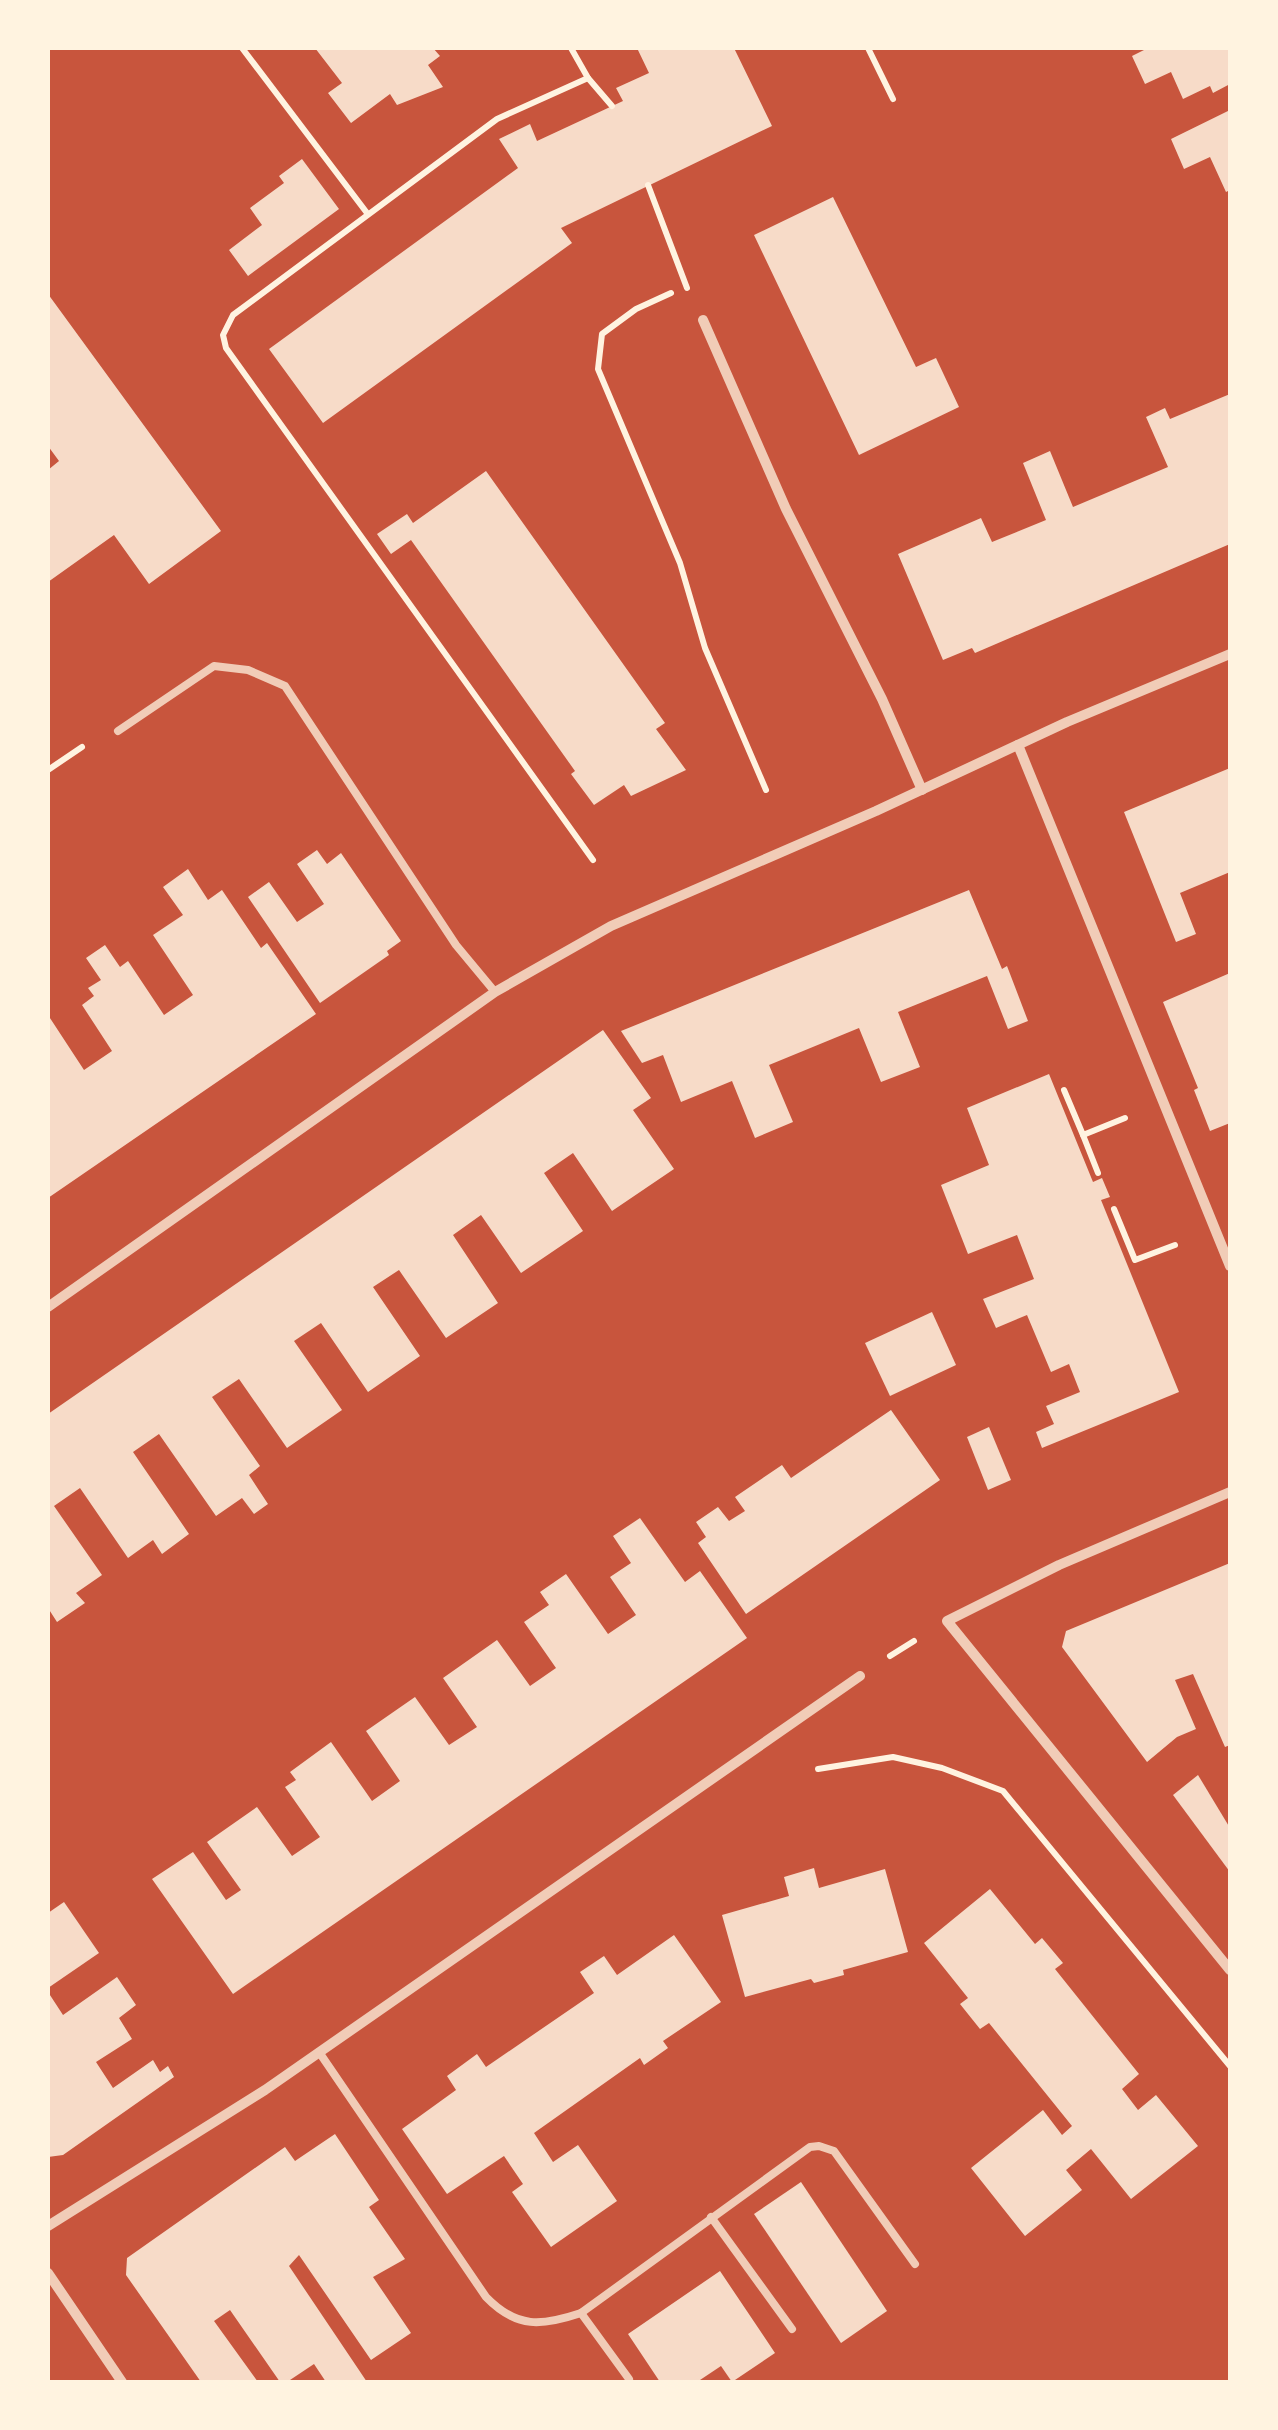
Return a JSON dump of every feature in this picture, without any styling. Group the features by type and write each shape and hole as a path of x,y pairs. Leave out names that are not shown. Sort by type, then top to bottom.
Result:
{"street":[{"path":"703,320 786,509 882,699 922,790"},
{"path":"48,1307 495,992 612,926 1230,654"},
{"path":"1018,745 1230,1266"},
{"path":"1230,1492 1059,1565 947,1621 1230,1970"},
{"path":"48,2226 265,2090 860,1676"},
{"path":"48,2273 122,2382"}],"lane":[{"path":"118,731 214,666 248,670 285,686 456,944 495,992"},
{"path":"319,2052 476,2282 499,2310 519,2320 548,2324 581,2313 797,2154 819,2146 834,2151 914,2264"},
{"path":"711,2217 792,2329"},
{"path":"581,2313 629,2379"}],"path":[{"path":"242,48 367,213"},
{"path":"571,48 588,78 612,106"},
{"path":"868,48 892,99"},
{"path":"588,78 497,119 234,315 223,335 226,348 593,860"},
{"path":"648,186 686,286 636,309 602,334 598,369 680,563 706,648 766,790"},
{"path":"1064,1090 1098,1173"},
{"path":"1082,1135 1125,1118"},
{"path":"1114,1208 1135,1260 1175,1245"},
{"path":"860,1676 947,1621"},
{"path":"818,1769 894,1757 942,1768 1003,1792 1230,2066"}],"building":[{"path":"315,48 433,48 440,56 428,65 443,87 397,105 390,94 351,123 328,93 342,83"},
{"path":"637,48 734,48 772,126 561,228 572,243 323,423 269,349 518,168 499,139 530,124 537,141 623,101 616,88 649,73"},
{"path":"1148,48 1230,48 1230,84 1213,93 1210,86 1183,99 1171,72 1145,84 1132,56"},
{"path":"1230,110 1230,190 1226,192 1210,157 1184,169 1171,139"},
{"path":"302,159 339,209 248,276 229,250 262,225 250,208 284,183 279,176"},
{"path":"833,197 916,367 936,358 959,407 859,455 754,235"},
{"path":"48,294 221,531 149,584 114,535 48,582 48,470 59,461 48,446"},
{"path":"1230,394 1230,544 975,653 972,648 943,660 898,554 981,518 992,542 1046,520 1023,463 1050,451 1073,507 1168,467 1146,417 1165,408 1170,419"},
{"path":"486,471 665,723 656,729 686,770 631,796 624,785 594,805 571,774 575,771 411,540 391,554 377,534 407,514 413,523"},
{"path":"1230,768 1230,872 1180,893 1196,934 1176,942 1124,812"},
{"path":"317,850 327,864 341,853 401,941 387,951 389,955 320,1003 248,897 269,882 297,922 324,904 297,864"},
{"path":"188,869 208,900 222,890 261,948 267,943 316,1014 48,1198 48,1015 84,1070 112,1051 82,1005 94,996 88,988 101,980 86,958 105,945 120,967 128,961 164,1015 193,995 153,935 183,915 163,887"},
{"path":"969,890 1002,969 1007,966 1028,1021 1008,1029 987,976 898,1012 920,1067 881,1082 859,1028 769,1065 793,1122 755,1138 732,1081 681,1102 663,1055 642,1063 621,1031"},
{"path":"1230,973 1230,1123 1210,1131 1194,1090 1198,1088 1163,1002"},
{"path":"603,1030 651,1098 633,1110 674,1169 612,1211 573,1153 544,1173 583,1231 521,1273 481,1215 453,1235 498,1303 446,1338 399,1270 373,1287 420,1356 368,1392 321,1323 294,1341 342,1410 287,1448 239,1379 212,1397 260,1466 249,1475 268,1504 254,1514 242,1498 216,1516 159,1434 133,1452 189,1534 162,1554 153,1540 128,1558 80,1488 54,1506 102,1575 76,1593 85,1603 57,1622 48,1608 48,1414"},
{"path":"1049,1074 1093,1182 1102,1178 1110,1197 1101,1200 1179,1392 1042,1448 1036,1432 1054,1424 1046,1406 1080,1392 1069,1364 1051,1372 1027,1315 996,1328 983,1299 1034,1279 1017,1235 968,1254 941,1185 989,1165 967,1108"},
{"path":"932,1312 956,1365 890,1396 865,1343"},
{"path":"891,1410 940,1480 746,1614 698,1543 706,1537 696,1522 718,1507 729,1521 745,1511 735,1497 782,1465 791,1478"},
{"path":"989,1427 1011,1480 988,1490 967,1437"},
{"path":"640,1518 685,1582 700,1571 747,1638 233,1994 152,1879 193,1852 226,1900 241,1890 207,1842 257,1807 292,1856 320,1837 285,1787 296,1780 290,1772 331,1742 372,1801 400,1781 366,1731 415,1697 449,1745 477,1727 443,1678 497,1640 530,1686 556,1668 524,1622 549,1605 540,1592 566,1574 608,1634 636,1615 610,1577 631,1563 613,1536"},
{"path":"1230,1563 1230,1745 1225,1747 1193,1674 1175,1680 1196,1729 1177,1737 1147,1762 1062,1647 1066,1631"},
{"path":"1198,1775 1230,1828 1230,1872 1173,1795"},
{"path":"814,1868 819,1888 885,1869 908,1952 843,1970 844,1975 814,1983 811,1979 745,1997 722,1915 789,1896 784,1877"},
{"path":"990,1889 1035,1944 1042,1938 1063,1963 1055,1969 1139,2074 1122,2089 1138,2110 1156,2095 1198,2146 1131,2199 1091,2149 1066,2170 1082,2190 1025,2236 971,2168 1043,2110 1062,2135 1072,2126 989,2023 980,2029 960,2004 968,1998 924,1943"},
{"path":"64,1902 99,1953 48,1988 48,1913"},
{"path":"674,1935 721,2002 663,2041 668,2048 644,2065 640,2058 534,2133 553,2162 578,2145 617,2201 551,2247 512,2192 523,2184 504,2156 447,2194 402,2129 456,2090 447,2076 477,2054 486,2067 594,1993 580,1972 604,1956 617,1975"},
{"path":"117,1977 136,2005 119,2018 132,2039 96,2062 113,2088 153,2060 160,2072 168,2066 174,2077 63,2155 48,2157 48,1992 63,2015"},
{"path":"335,2134 379,2200 369,2207 405,2259 373,2277 411,2333 371,2360 299,2255 289,2266 367,2382 326,2382 314,2364 287,2382 280,2382 230,2310 214,2321 258,2382 201,2382 126,2275 127,2258 285,2147 295,2161"},
{"path":"801,2182 887,2311 841,2343 754,2214"},
{"path":"720,2271 775,2353 732,2382 721,2366 697,2382 660,2382 628,2334"}]}
